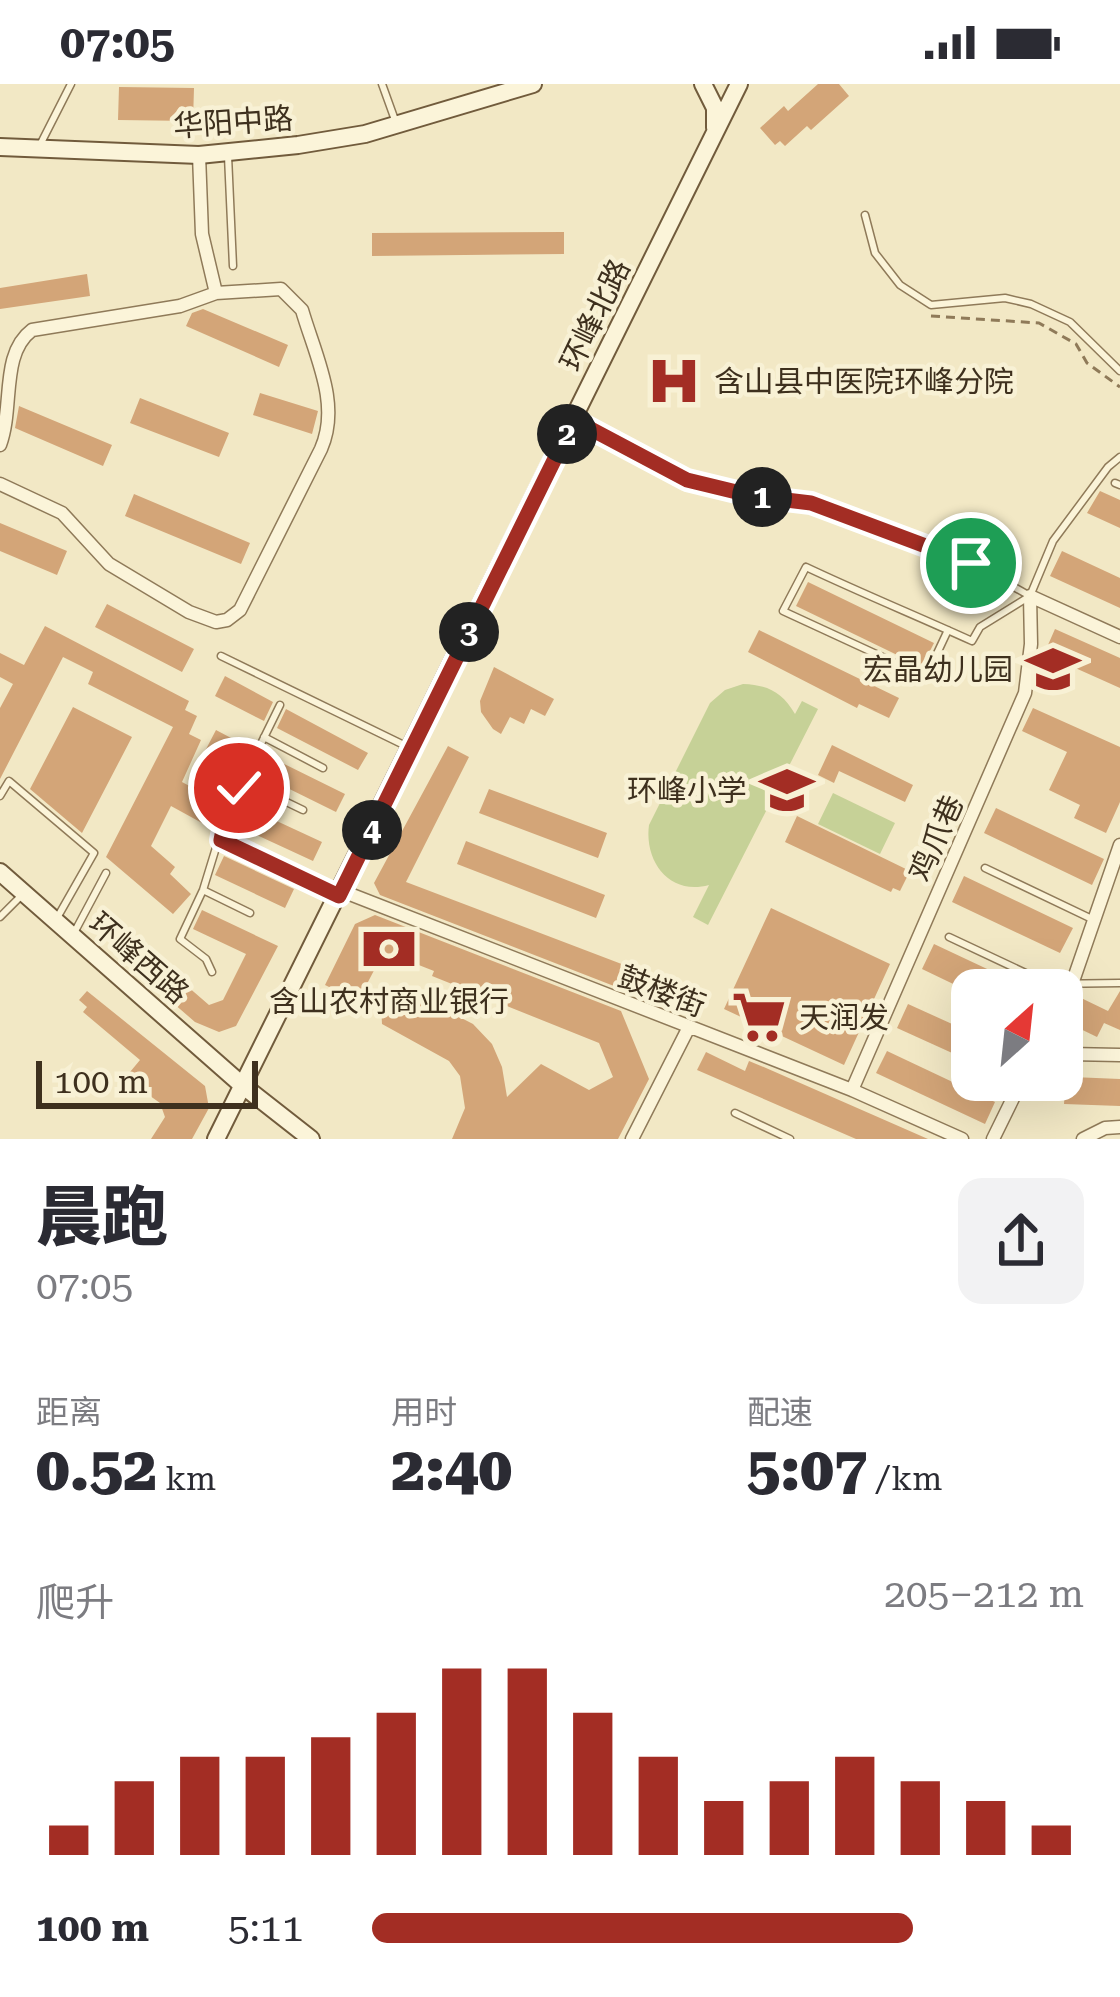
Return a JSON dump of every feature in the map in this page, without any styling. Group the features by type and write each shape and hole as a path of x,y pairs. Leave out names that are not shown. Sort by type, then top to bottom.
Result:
{"main road":[{"path":"703,84 715,109 715,133"},
{"name":"环峰北路","path":"216,1139 739,84"},
{"name":"华阳中路","path":"0,147 199,155 298,145 397,124 520,86"},
{"name":"环峰西路","path":"0,872 242,1085 311,1139"}],"street":[{"path":"199,155 202,234 216,293"},
{"path":"0,445 8,424 9,353 20,338 32,330 180,306 216,293 281,289 295,298 330,406 330,428 322,449 240,610 227,620 216,622 189,612 109,564 62,513 0,484"},
{"path":"1030,596 1120,637"},
{"name":"鸡爪巷","path":"852,1090 1025,693 1030,596"},
{"path":"1077,969 1120,845"},
{"name":"鼓楼街","path":"341,893 852,1090 962,1139"},
{"path":"632,1139 689,1027"},
{"path":"1083,1054 1120,1055"},
{"path":"993,1139 1009,1101"},
{"path":"1083,1139 1120,1127"}],"lane":[{"path":"38,149 70,84"},
{"path":"382,84 397,124"},
{"path":"228,152 233,266"},
{"path":"865,215 875,253 900,285 931,305 1005,298 1031,304 1070,322 1120,371"},
{"path":"574,420 687,480 753,496 811,503 971,563 1030,596"},
{"path":"948,631 926,677 783,611 806,567 916,620 948,631 972,641 980,627 1030,596 1053,541 1120,457"},
{"path":"221,656 412,749"},
{"path":"212,972 206,958 180,939 203,890 226,815 280,705"},
{"path":"264,737 323,767"},
{"path":"209,773 303,811"},
{"path":"0,796 9,782 94,853 56,921"},
{"path":"221,840 341,893"},
{"path":"985,868 1094,920"},
{"path":"72,936 106,872"},
{"path":"203,890 250,913"},
{"path":"0,917 24,893"},
{"path":"949,938 1016,969"},
{"path":"1083,982 1120,983"},
{"path":"735,1113 790,1139"}],"path":[{"path":"924,313 937,319 1039,323 1076,344 1087,363 1120,387"}],"green space":[{"path":"743,684 774,691 795,714 802,701 818,709 708,925 693,917 709,885 682,885 662,873 651,852 649,825 710,703 725,690"},
{"path":"833,793 895,823 880,854 818,824"}],"building":[{"path":"818,84 839,84 849,96 811,130 807,126 785,146 780,141 775,145 760,128"},
{"path":"119,87 194,88 193,121 118,120"},
{"path":"564,232 564,254 372,256 372,233"},
{"path":"87,274 90,296 0,309 0,288"},
{"path":"203,309 288,345 279,367 186,326 192,313"},
{"path":"260,393 318,411 312,434 253,415"},
{"path":"140,398 229,433 219,457 130,423"},
{"path":"19,406 112,445 103,466 15,428"},
{"path":"1100,491 1120,500 1120,528 1087,513"},
{"path":"134,494 250,543 241,564 125,516"},
{"path":"0,523 67,551 57,575 0,551"},
{"path":"1062,551 1120,578 1120,608 1050,576"},
{"path":"808,582 934,643 922,667 796,606"},
{"path":"107,604 194,649 182,672 95,627"},
{"path":"45,626 189,701 185,710 197,716 189,734 201,740 182,782 223,804 213,829 171,806 151,846 175,867 170,874 191,894 173,914 106,857 173,727 88,684 93,672 63,657 0,779 0,708 13,684 0,677 0,653 24,665"},
{"path":"1055,629 1120,658 1120,688 1044,654"},
{"path":"759,630 899,698 889,718 859,704 857,708 748,652"},
{"path":"494,667 554,699 545,716 531,709 524,724 510,717 501,734 493,729 481,712 480,701"},
{"path":"225,676 273,702 264,721 215,696"},
{"path":"73,707 132,737 82,833 30,789"},
{"path":"1033,708 1120,747 1120,802 1106,833 1074,818 1080,805 1049,790 1067,752 1022,731"},
{"path":"286,709 368,753 358,770 277,728"},
{"path":"216,730 250,748 239,771 204,753"},
{"path":"832,745 913,785 905,802 839,771 834,783 818,775"},
{"path":"448,746 469,757 406,882 682,987 673,1009 380,895 374,883"},
{"path":"264,754 345,794 336,812 255,772"},
{"path":"489,789 607,833 598,858 479,813"},
{"path":"240,804 322,842 313,861 231,823"},
{"path":"996,808 1104,859 1092,885 984,833"},
{"path":"797,816 910,871 900,891 893,888 891,892 785,842"},
{"path":"466,841 605,895 596,918 457,864"},
{"path":"224,856 294,889 285,908 215,875"},
{"path":"964,876 1073,928 1060,953 952,902"},
{"path":"771,908 890,964 844,1065 724,1009"},
{"path":"202,910 278,946 236,1026 219,1032 195,1022 136,971 150,954 209,1005 223,1000 246,954 193,929"},
{"path":"375,915 621,1011 649,1079 618,1139 452,1139 465,1108 460,1076 449,1061 382,1024 381,1004 391,992 409,991 473,1024 492,1044 507,1097 541,1064 589,1090 613,1077 599,1043 432,976 434,971 406,960 380,971 380,959 358,1001 325,985 355,924"},
{"path":"934,944 987,969 951,969 951,983 922,969"},
{"path":"87,991 205,1086 209,1108 192,1139 151,1139 165,1117 160,1103 125,1078 140,1060 83,1012 87,1007 79,1000"},
{"path":"1120,991 1120,1030 1104,1023 1097,1037 1083,1030 1083,999 1108,1011"},
{"path":"908,1004 951,1023 951,1052 897,1028"},
{"path":"887,1051 951,1081 951,1101 995,1102 985,1124 876,1073"},
{"path":"706,1052 745,1071 749,1061 928,1139 856,1139 697,1070"},
{"path":"1083,1077 1120,1079 1120,1106 1064,1104 1083,1101"}],"place":[{"name":"含山县中医院环峰分院","path":"674,381"},
{"name":"宏晶幼儿园","path":"1053,669"},
{"name":"环峰小学","path":"787,790"},
{"name":"含山农村商业银行","path":"389,949"},
{"name":"天润发","path":"759,1017"}],"route":[{"path":"239,788 221,840 339,896 574,420 687,480 714,489 811,503 971,563"}]}
